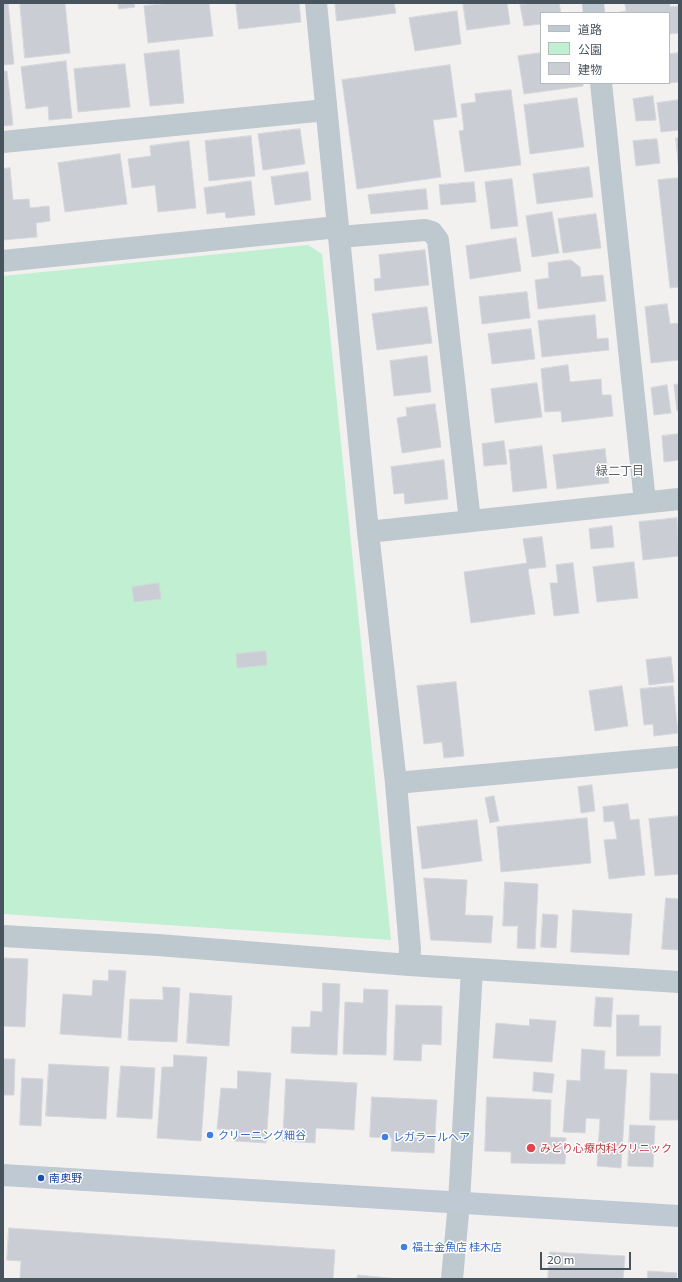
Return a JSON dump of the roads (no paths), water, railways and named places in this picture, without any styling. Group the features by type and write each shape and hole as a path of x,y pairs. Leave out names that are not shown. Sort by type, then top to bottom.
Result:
{"street":[{"path":"316,3 368,532 396,783 410,949 409,965"},
{"path":"601,84 645,502"},
{"path":"3,142 326,110"},
{"path":"3,261 338,232 425,230 432,232 438,240 470,521"},
{"path":"368,532 679,499"},
{"path":"396,783 679,757"},
{"path":"3,936 158,945 409,965 679,982"},
{"path":"452,1279 459,1202 472,969"},
{"path":"3,1175 679,1216"}],"place":[{"name":"クリーニング細谷","path":"210,1135"},
{"name":"レガラールヘア","path":"385,1137"},
{"name":"みどり心療内科クリニック","path":"531,1148"},
{"name":"南奥野","path":"41,1178"},
{"name":"福士金魚店 桂木店","path":"404,1247"}],"district":[{"name":"緑二丁目","path":"620,471"}]}
